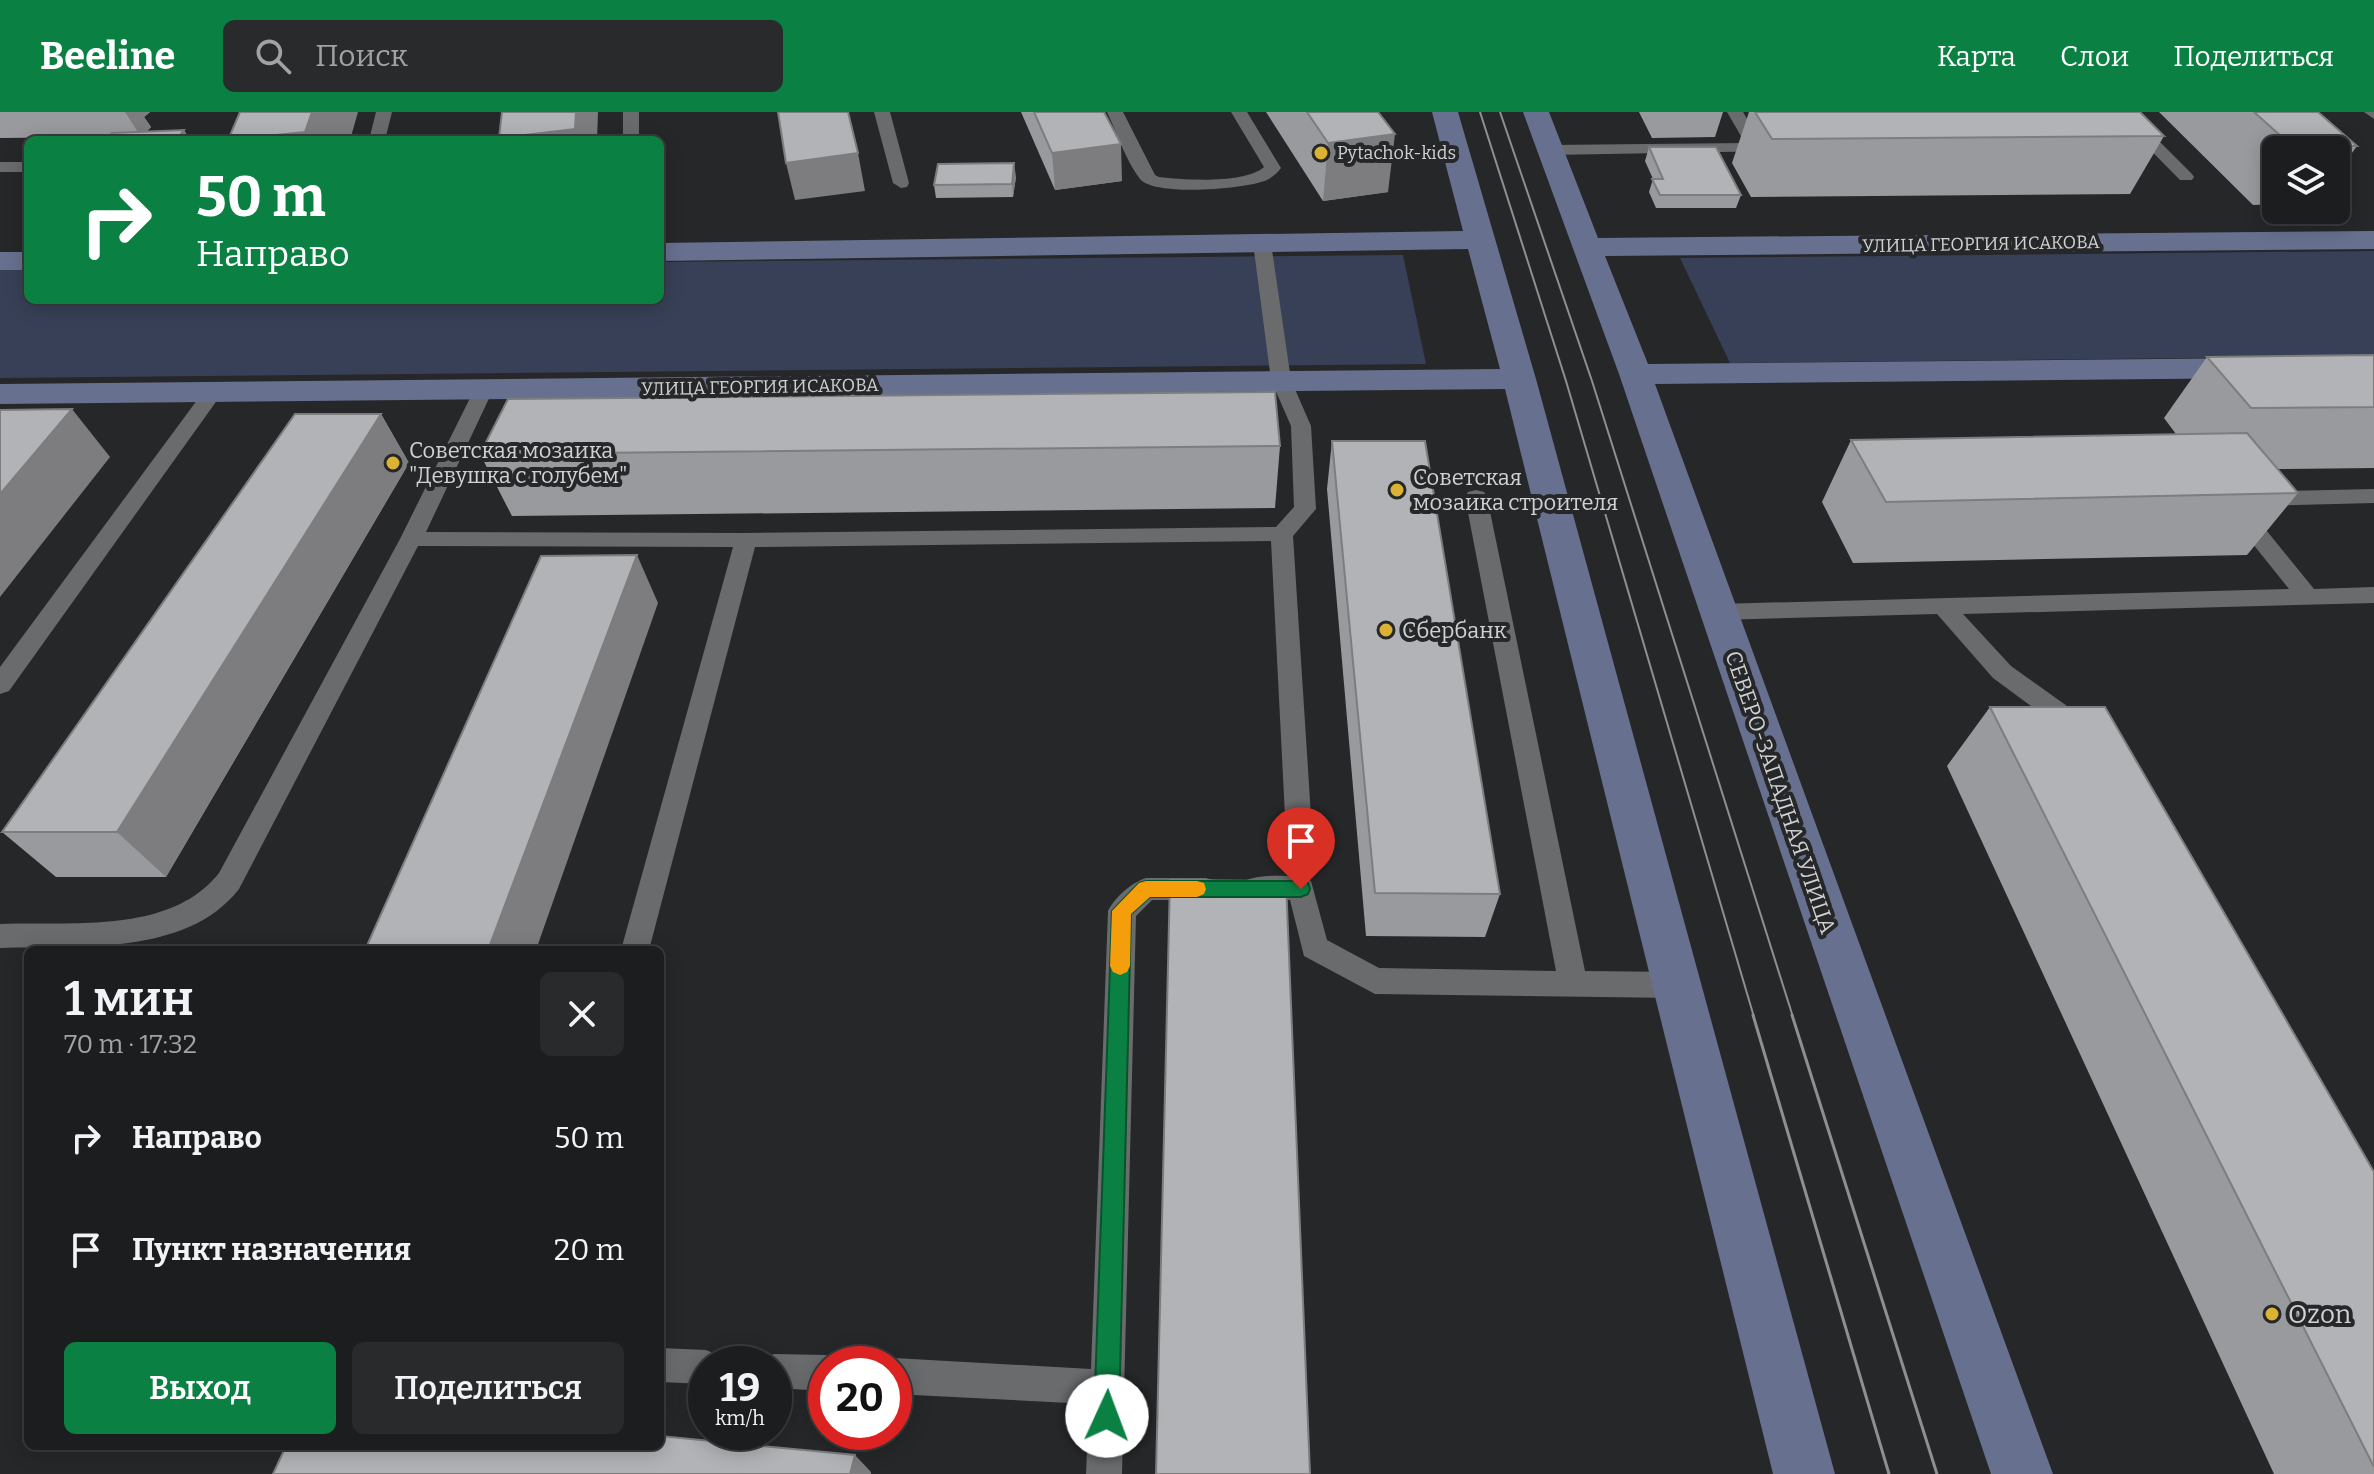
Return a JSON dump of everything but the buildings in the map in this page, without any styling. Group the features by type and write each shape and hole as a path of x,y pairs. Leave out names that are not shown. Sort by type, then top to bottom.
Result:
{"street":[{"path":"1445,112 1519,379 1804,1474"},
{"name":"СЕВЕРО-ЗАПАДНАЯ УЛИЦА","path":"1543,131 1635,374 2022,1474"},
{"path":"664,252 1480,240"},
{"name":"УЛИЦА ГЕОРГИЯ ИСАКОВА","path":"1587,247 2374,240"},
{"path":"0,261 24,261"},
{"path":"1635,374 2374,367"},
{"name":"УЛИЦА ГЕОРГИЯ ИСАКОВА","path":"0,394 1519,379"}],"lane":[{"path":"378,136 384,112"},
{"path":"631,112 631,136"},
{"path":"882,112 901,183"},
{"path":"1115,112 1148,178 1167,184 1262,177 1273,168 1239,112"},
{"path":"1735,112 1756,148"},
{"path":"2121,112 2186,177"},
{"path":"1543,131 1788,148"},
{"path":"2123,146 2155,146"},
{"path":"0,167 24,167"},
{"path":"1262,243 1281,380 1301,426 1305,509 1282,534 1298,816"},
{"path":"0,936 150,928 187,917 212,902 229,881 411,539 483,390"},
{"path":"0,685 213,392"},
{"path":"2308,597 2236,508 2249,499 2374,496"},
{"path":"1476,497 1573,984"},
{"path":"411,539 746,540 1282,534"},
{"path":"636,946 746,540"},
{"path":"1718,612 2374,595"},
{"path":"1944,607 2002,672 2079,727 2094,755"},
{"path":"1104,1474 1122,911 1146,889 1301,889 1314,947 1375,981 1677,985"},
{"path":"664,1365 688,1366"},
{"path":"912,1377 1108,1387"}],"shaded area":[{"path":"2374,251 2374,356 1730,363 1680,258"},
{"path":"1403,255 1426,364 0,378 0,268 24,268 24,304 664,304 664,262"}],"tram line":[{"path":"1480,112 1566,381 1754,1017"},
{"path":"1500,112 1592,381 1793,1017"},
{"path":"1753,1015 1889,1474"},
{"path":"1792,1015 1937,1474"}],"slow traffic":[{"path":"1120,966 1122,911 1146,889 1197,889"}],"place":[{"name":"Pytachok-kids","path":"1321,153"},
{"name":"Советская мозаика \"Девушка с голубем\"","path":"393,463"},
{"name":"Советская мозаика строителя","path":"1397,490"},
{"name":"Сбербанк","path":"1386,630"},
{"name":"Ozon","path":"2272,1314"}],"route":[{"path":"1107,1416 1122,911 1146,889 1301,889"}]}
